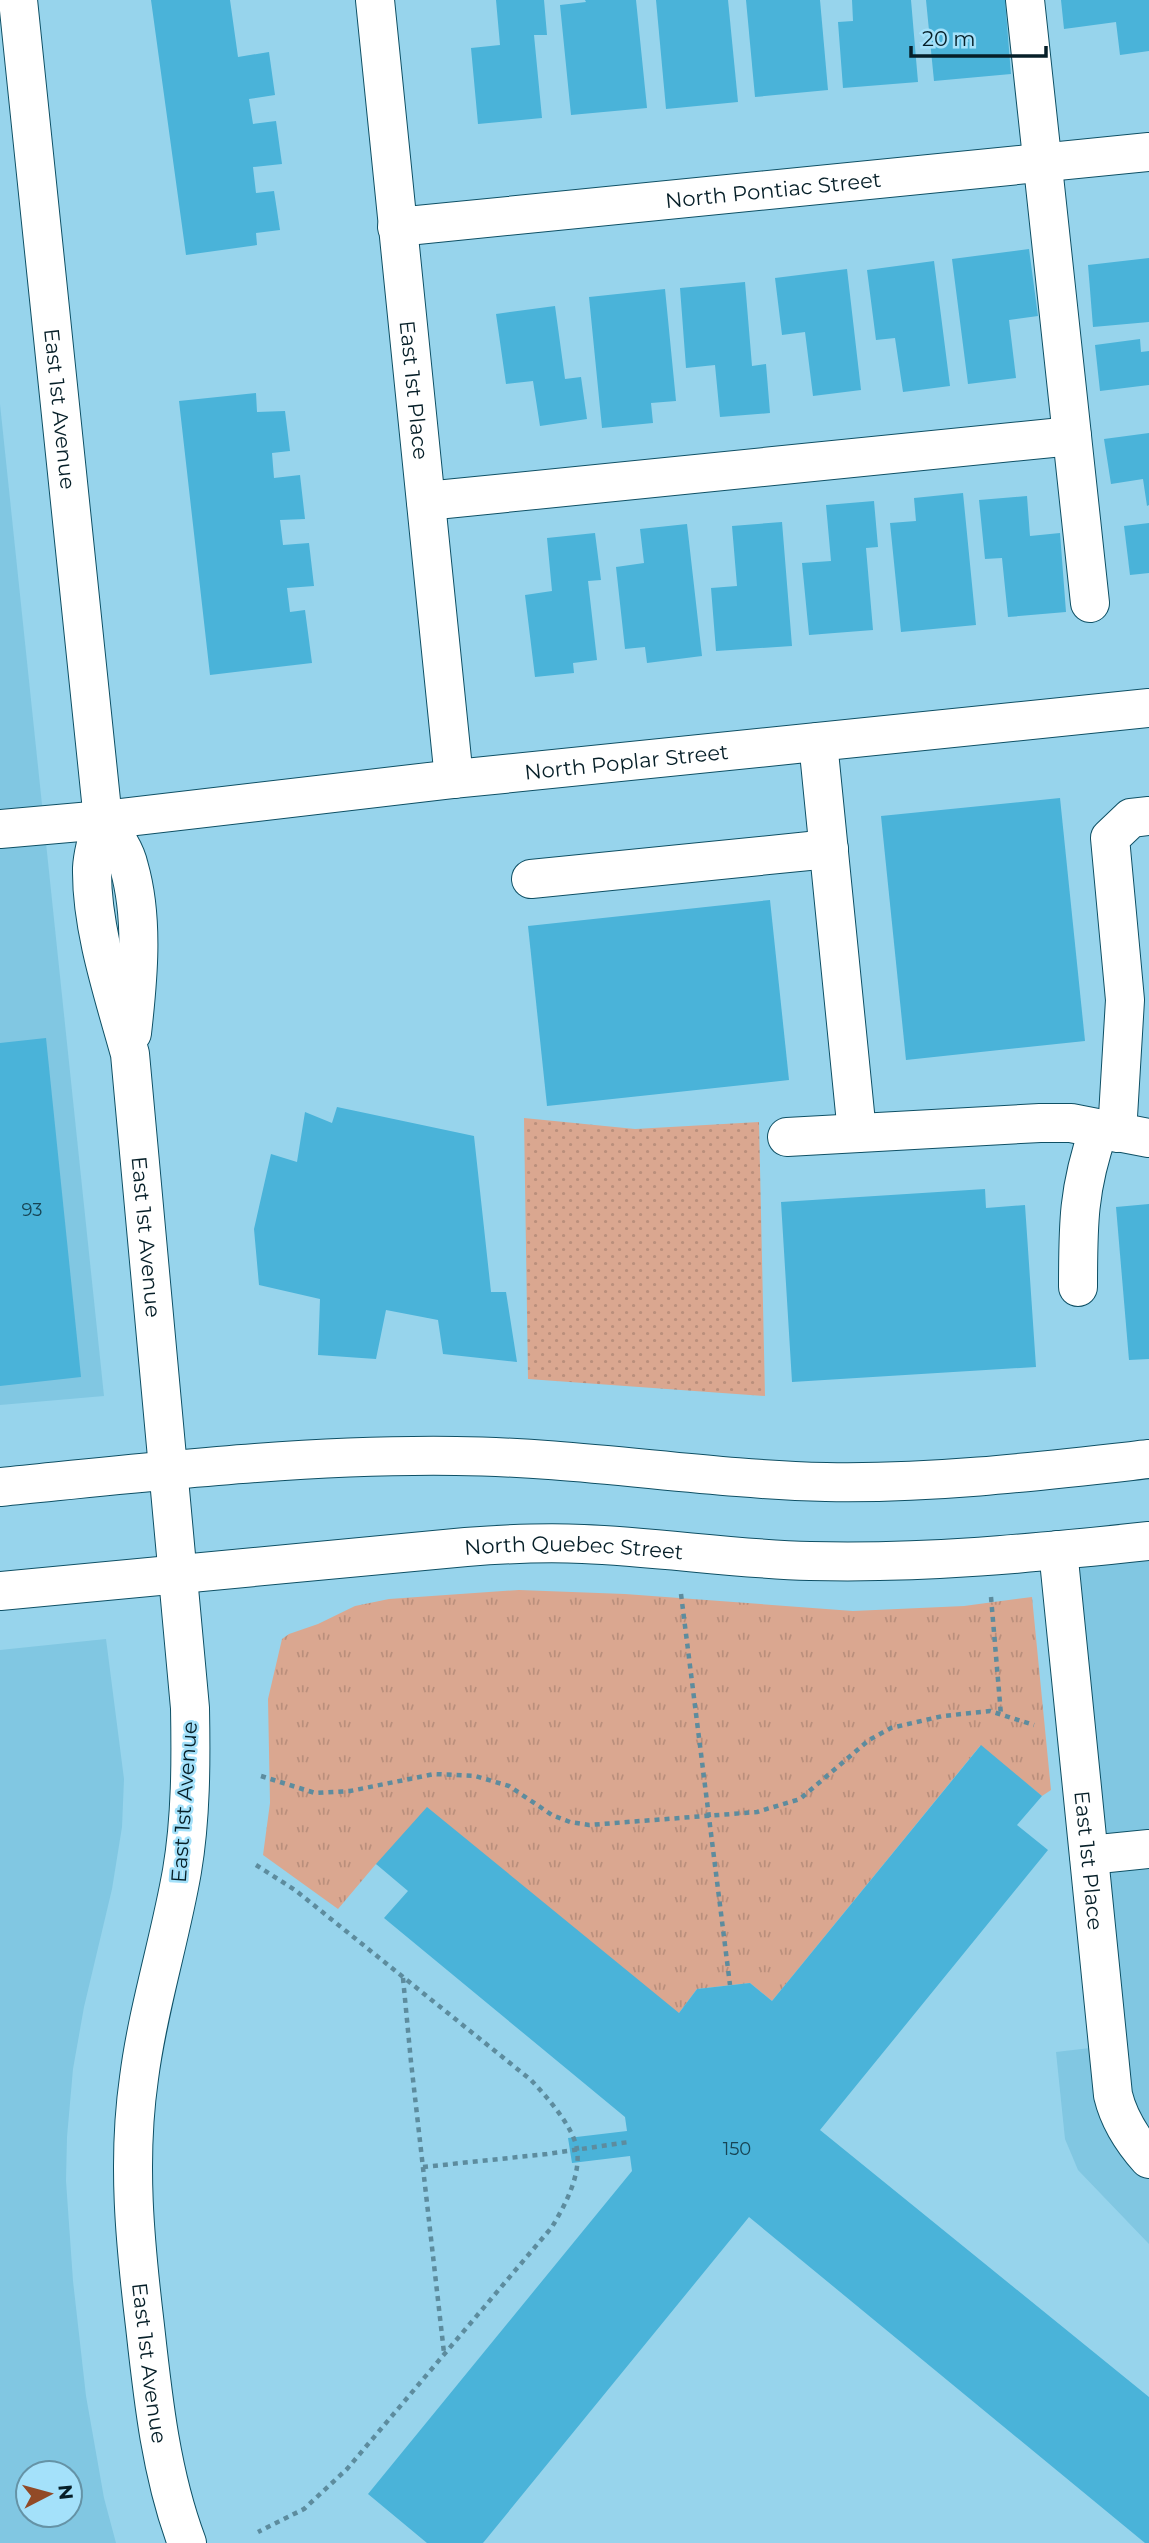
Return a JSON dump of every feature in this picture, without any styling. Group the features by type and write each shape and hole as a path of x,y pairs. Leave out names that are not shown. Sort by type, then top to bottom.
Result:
{"street":[{"name":"East 1st Avenue","path":"18,0 13,67 103,820 92,867 94,897 102,950 130,1054 189,1695 191,1765 182,1867 139,2078 132,2141 138,2263 152,2387 164,2462 187,2543"},
{"name":"East 1st Place","path":"375,0 454,779"},
{"path":"1025,0 1090,603"},
{"name":"North Pontiac Street","path":"397,227 1149,152"},
{"path":"426,501 1072,436"},
{"name":"North Poplar Street","path":"0,830 454,779 1149,708"},
{"path":"818,742 857,1133"},
{"path":"1077,1287 1080,1197 1087,1164 1122,1133 1125,1000 1110,838 1131,818 1149,816"},
{"path":"531,879 829,849"},
{"path":"787,1137 1040,1123 1071,1123 1122,1133"},
{"path":"0,1487 251,1464 407,1456 459,1456 584,1463 760,1478 872,1482 917,1481 1149,1459"},
{"name":"North Quebec Street","path":"0,1591 528,1543 582,1544 810,1562 933,1560 1149,1541"},
{"name":"East 1st Place","path":"1058,1550 1113,2095 1125,2127 1149,2159"},
{"path":"1089,1855 1149,1849"}],"path":[{"path":"680,1586 730,1985"},
{"path":"990,1589 1001,1715"},
{"path":"261,1776 315,1793 350,1791 434,1774 475,1776 509,1786 552,1815 589,1825 757,1812 800,1800 869,1740 891,1728 943,1716 990,1711 1037,1727"},
{"path":"256,1865 295,1889 531,2080 553,2105 577,2149 570,2194 552,2227 330,2487 294,2515 258,2532"},
{"path":"403,1978 444,2354"},
{"path":"423,2167 629,2142"}],"shaded area":[{"path":"0,404 104,1396 0,1405"},
{"path":"1149,1541 1149,2244 1078,2170 1065,2139 1056,2052 1107,2046 1058,1550"},
{"path":"106,1639 124,1779 122,1827 112,1889 84,2007 73,2069 66,2181 73,2281 86,2396 104,2498 116,2543 0,2543 0,1650"}],"green space":[{"path":"524,1118 635,1129 759,1122 765,1396 528,1379"},
{"path":"519,1590 625,1594 853,1611 964,1606 1032,1597 1051,1790 1042,1796 980,1746 772,2001 750,1983 697,1989 679,2013 376,1864 338,1909 263,1855 270,1803 268,1699 282,1639 355,1606 389,1599"}],"building":[{"path":"151,0 230,0 238,57 269,52 275,95 249,99 253,124 276,121 282,164 253,167 256,193 274,191 280,230 256,233 257,245 186,255"},
{"path":"496,0 544,0 547,35 534,35 542,118 478,124 471,48 500,45"},
{"path":"585,0 636,0 647,108 571,115 560,5 586,2"},
{"path":"656,0 728,0 738,102 666,109"},
{"path":"746,0 820,0 828,90 755,97"},
{"path":"852,0 911,0 918,82 843,88 838,22 853,21"},
{"path":"926,0 1005,0 1011,74 934,81"},
{"path":"1061,0 1149,0 1149,51 1120,55 1116,22 1064,29"},
{"path":"1029,249 1038,316 1009,320 1016,378 968,384 952,259"},
{"path":"1149,258 1149,322 1093,327 1088,265"},
{"path":"934,261 950,386 903,392 895,338 876,340 867,270"},
{"path":"847,269 861,390 813,396 805,332 782,335 775,278"},
{"path":"745,282 752,366 766,364 770,413 720,417 715,365 686,368 680,288"},
{"path":"665,289 676,401 651,403 653,423 602,428 589,297"},
{"path":"555,306 565,379 581,377 587,419 540,426 533,381 506,384 496,314"},
{"path":"1140,339 1141,352 1149,351 1149,385 1100,391 1095,345"},
{"path":"256,393 257,412 285,411 290,451 272,453 274,478 300,475 305,519 280,520 283,545 309,543 314,586 287,588 290,612 305,610 312,663 210,675 179,401"},
{"path":"1149,433 1147,506 1143,479 1111,484 1104,439"},
{"path":"963,493 976,625 901,632 890,523 916,521 914,498"},
{"path":"1027,496 1030,536 1060,533 1066,612 1008,617 1002,558 985,559 979,500"},
{"path":"874,501 878,547 866,548 873,630 809,635 802,563 831,561 826,505"},
{"path":"782,522 792,646 716,651 711,588 737,586 732,526"},
{"path":"1149,523 1149,573 1130,575 1124,526"},
{"path":"687,524 702,656 647,663 645,647 625,649 616,567 644,563 640,529"},
{"path":"595,533 601,580 588,581 597,660 573,663 574,673 535,677 525,595 552,591 547,538"},
{"path":"1060,798 1085,1041 906,1060 881,816"},
{"path":"770,900 789,1080 547,1106 528,926"},
{"path":"46,1038 81,1377 0,1386 0,1043"},
{"path":"337,1107 474,1136 491,1292 506,1292 517,1362 443,1354 438,1320 386,1310 376,1359 318,1355 320,1299 259,1285 254,1229 271,1154 297,1162 305,1112 332,1123"},
{"path":"985,1189 986,1208 1025,1205 1036,1367 792,1382 781,1202"},
{"path":"1149,1204 1149,1359 1129,1360 1116,1207"},
{"path":"981,1745 1042,1796 1017,1825 1048,1850 820,2130 1149,2397 1149,2543 1145,2543 749,2217 483,2543 427,2543 368,2494 632,2171 630,2156 572,2163 568,2138 627,2131 625,2117 384,1918 408,1891 376,1864 427,1807 679,2013 697,1989 750,1983 772,2001"}]}
